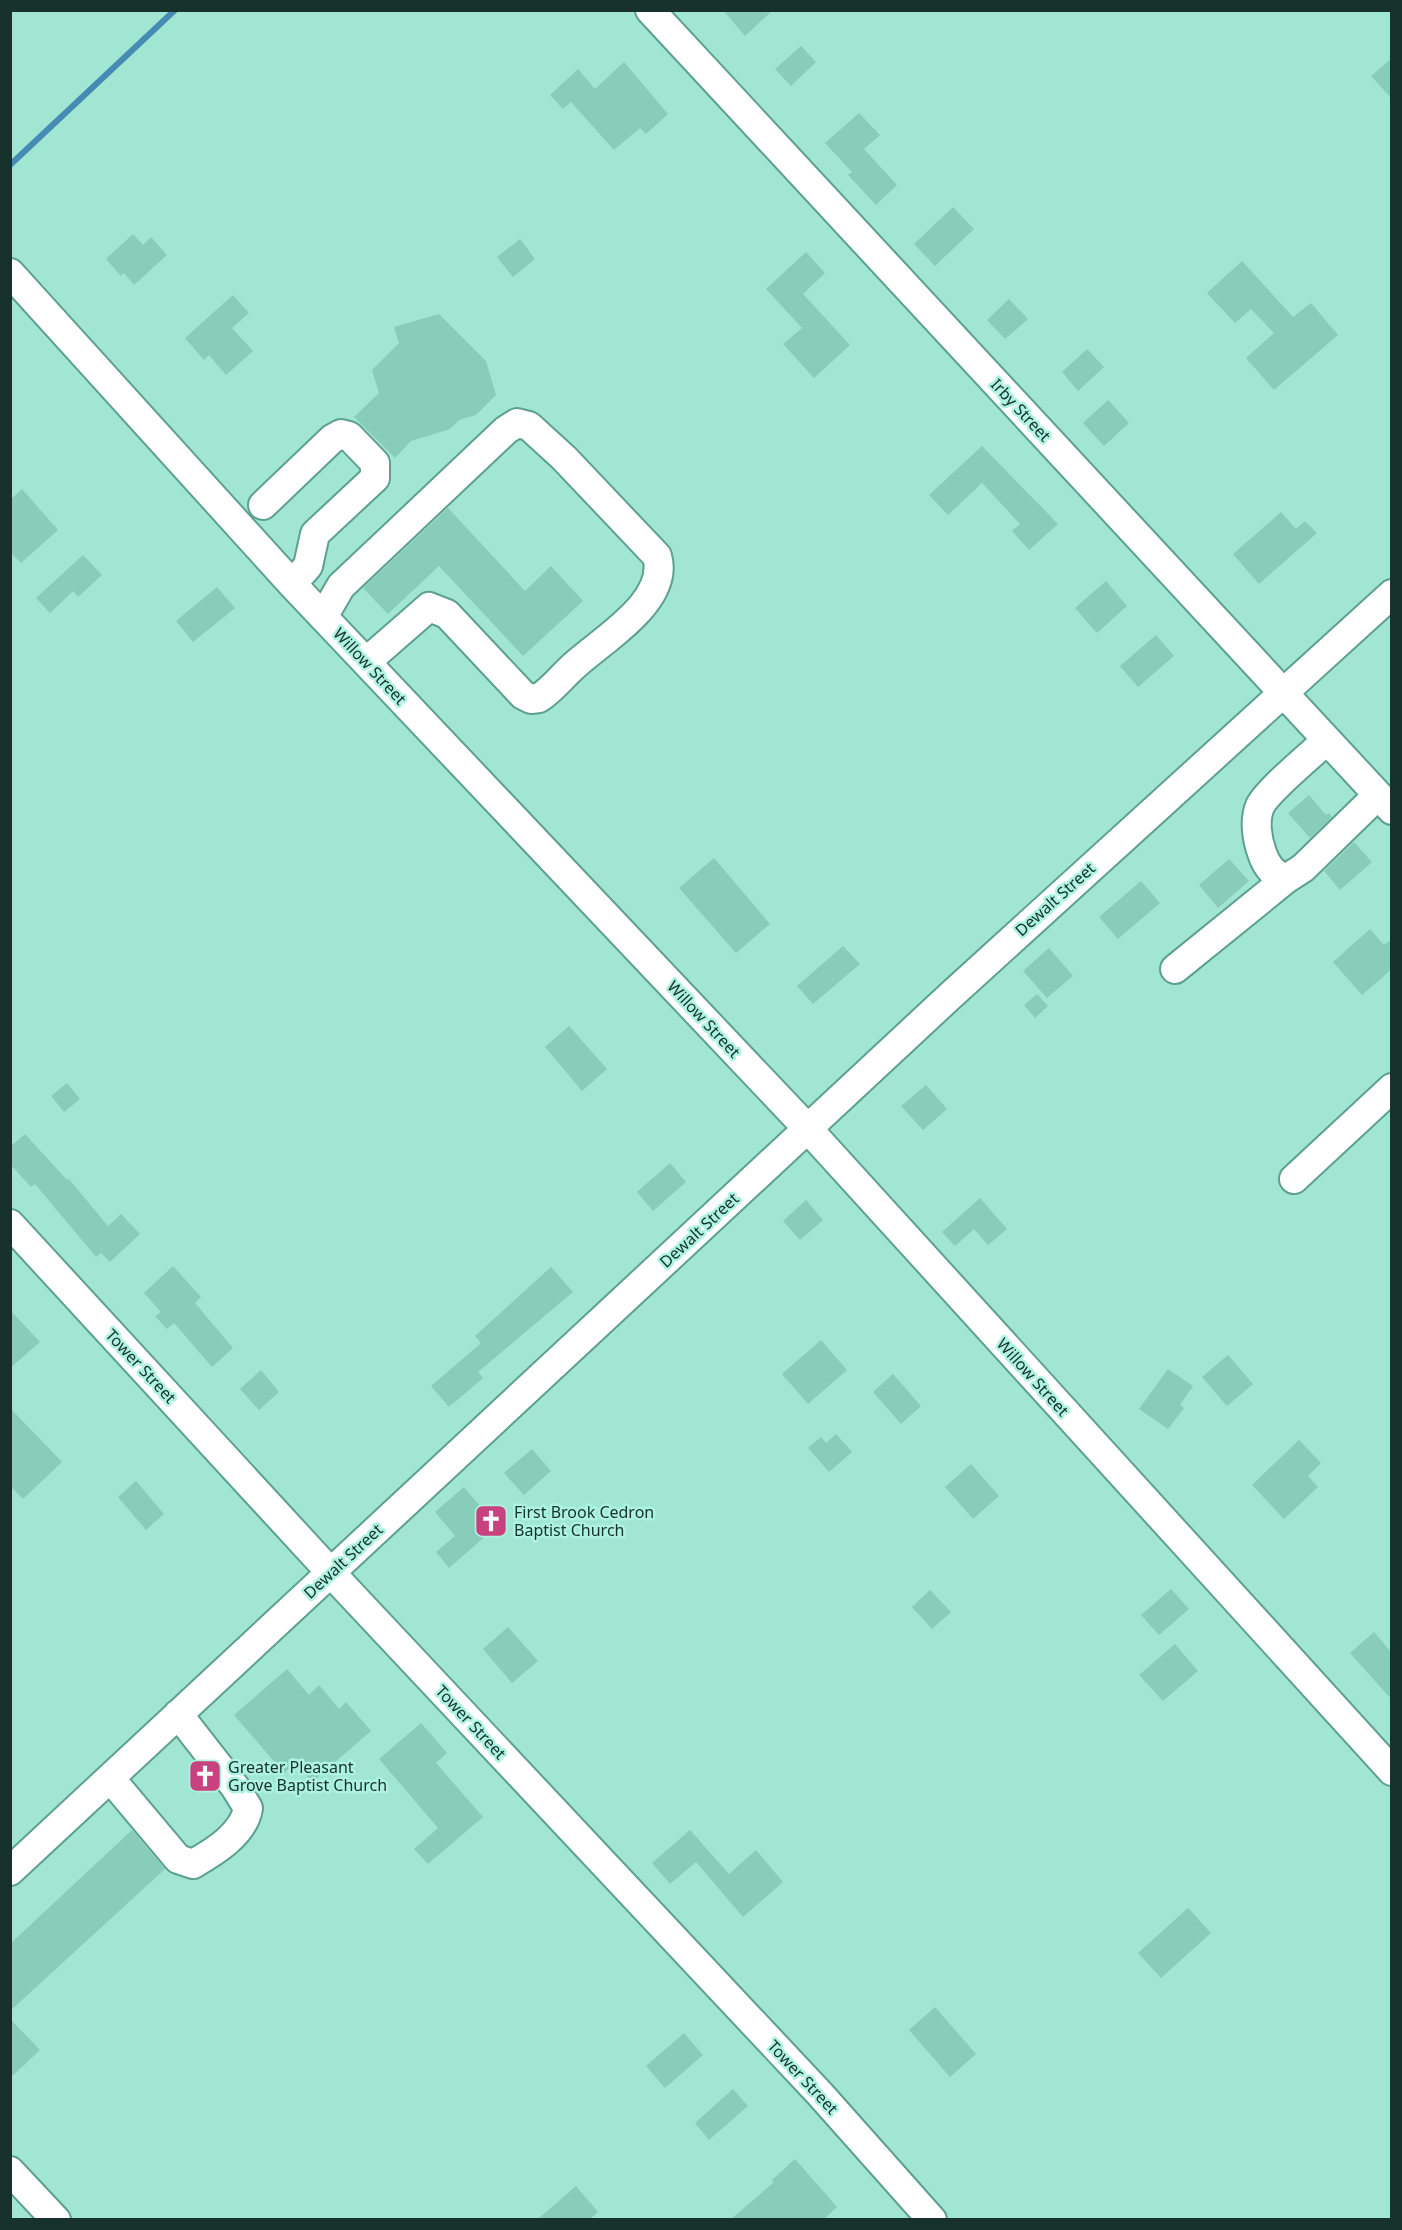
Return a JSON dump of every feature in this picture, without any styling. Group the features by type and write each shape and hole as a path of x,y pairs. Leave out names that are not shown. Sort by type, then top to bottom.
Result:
{"street":[{"name":"Irby Street","path":"650,10 1385,802"},
{"name":"Willow Street","path":"10,273 292,584 808,1129 1392,1771"},
{"path":"323,616 341,586 498,438 517,423 529,426 564,458 657,556 660,575 639,612 594,648 539,698 531,699 523,695 447,614 437,608 429,607 423,611 366,662"},
{"path":"263,505 332,439 341,434 349,436 375,463 375,478 315,534 308,566 292,584"},
{"name":"Dewalt Street","path":"10,1871 1177,787 1284,694 1392,594"},
{"path":"1286,879 1269,868 1263,857 1257,827 1260,807 1270,794 1327,740"},
{"path":"1175,969 1385,802"},
{"path":"1294,1179 1392,1088"},
{"name":"Tower Street","path":"10,1224 331,1573 820,2094 932,2220"},
{"path":"110,1778 178,1859 193,1864 216,1851 246,1821 248,1808 235,1787 178,1714"},
{"path":"10,2171 51,2218"}],"building":[{"path":"723,10 773,10 745,36"},
{"path":"801,46 816,62 791,86 775,69"},
{"path":"1392,58 1392,99 1371,76"},
{"path":"624,62 668,114 646,134 640,128 614,150 571,102 563,109 550,95 578,69 595,89"},
{"path":"859,113 880,135 864,149 897,185 876,205 848,175 852,172 825,143"},
{"path":"953,207 974,229 935,266 914,244"},
{"path":"133,234 143,245 151,237 167,255 134,285 124,273 121,276 106,259"},
{"path":"520,239 535,259 513,277 497,257"},
{"path":"806,252 825,273 803,294 850,345 814,378 783,344 802,328 766,289"},
{"path":"1242,261 1293,317 1311,303 1338,335 1274,390 1246,358 1274,333 1251,309 1235,323 1207,293"},
{"path":"233,295 249,313 232,328 253,351 226,375 209,355 204,360 185,338"},
{"path":"1009,299 1028,319 1005,339 987,320"},
{"path":"439,314 486,361 496,395 476,415 459,420 450,429 411,441 395,458 354,417 379,393 372,370 399,343 394,327"},
{"path":"1087,349 1104,367 1078,391 1062,372"},
{"path":"1108,400 1129,423 1104,446 1083,423"},
{"path":"982,446 1058,524 1029,550 1012,531 1020,524 982,483 948,515 929,495"},
{"path":"22,489 58,530 21,563 10,552 10,500"},
{"path":"448,508 525,591 551,566 583,601 523,656 439,566 388,614 363,588"},
{"path":"1281,512 1296,529 1305,521 1317,533 1259,584 1233,554"},
{"path":"83,555 102,575 78,597 73,591 50,613 36,598"},
{"path":"1106,581 1127,606 1097,633 1075,608"},
{"path":"217,587 235,608 193,642 176,621"},
{"path":"1156,635 1174,656 1138,687 1120,666"},
{"path":"1309,795 1326,815 1329,813 1332,817 1310,838 1288,813"},
{"path":"1354,842 1372,862 1340,890 1324,871"},
{"path":"714,858 770,924 736,953 679,888"},
{"path":"1229,859 1249,881 1218,908 1199,885"},
{"path":"1141,881 1160,903 1118,939 1099,917"},
{"path":"1370,929 1384,945 1392,939 1392,969 1362,995 1333,962"},
{"path":"843,946 860,964 813,1004 797,986"},
{"path":"1049,948 1073,976 1047,998 1023,971"},
{"path":"1037,994 1048,1006 1035,1018 1024,1005"},
{"path":"569,1026 607,1069 582,1091 545,1047"},
{"path":"67,1083 80,1099 64,1112 51,1096"},
{"path":"926,1085 947,1109 923,1130 901,1106"},
{"path":"25,1134 67,1180 69,1179 108,1226 121,1214 140,1234 110,1262 101,1253 96,1257 35,1184 31,1187 10,1164 10,1147"},
{"path":"670,1163 686,1182 653,1211 637,1192"},
{"path":"980,1198 1007,1229 988,1245 974,1229 955,1246 942,1232"},
{"path":"806,1200 823,1220 800,1240 783,1221"},
{"path":"173,1266 201,1297 195,1303 233,1348 212,1367 174,1323 167,1329 155,1316 161,1312 144,1293"},
{"path":"551,1267 573,1292 478,1372 483,1378 449,1407 431,1386 481,1343 475,1336"},
{"path":"10,1310 40,1342 10,1368"},
{"path":"821,1340 847,1370 808,1404 782,1374"},
{"path":"1228,1355 1253,1384 1227,1406 1202,1377"},
{"path":"1168,1369 1193,1386 1180,1405 1184,1408 1168,1429 1139,1409"},
{"path":"261,1370 279,1392 259,1410 240,1389"},
{"path":"893,1374 921,1406 901,1424 873,1392"},
{"path":"10,1408 62,1462 23,1499 10,1486"},
{"path":"836,1434 852,1452 829,1472 808,1448 821,1437 826,1443"},
{"path":"1299,1440 1321,1463 1308,1476 1318,1487 1284,1519 1252,1485"},
{"path":"532,1449 551,1471 524,1495 504,1473"},
{"path":"971,1464 999,1496 973,1519 945,1487"},
{"path":"136,1481 164,1514 146,1530 118,1497"},
{"path":"464,1487 497,1526 449,1568 436,1552 455,1536 435,1512"},
{"path":"1171,1589 1189,1609 1159,1635 1141,1615"},
{"path":"930,1590 951,1612 932,1629 912,1607"},
{"path":"508,1627 538,1661 512,1683 483,1649"},
{"path":"1374,1632 1392,1653 1392,1700 1350,1653"},
{"path":"1175,1644 1198,1671 1163,1701 1139,1675"},
{"path":"287,1669 309,1695 319,1685 339,1709 346,1702 371,1731 312,1782 295,1763 284,1773 234,1715"},
{"path":"421,1723 447,1753 436,1763 483,1817 428,1864 414,1849 438,1828 379,1759"},
{"path":"132,1830 165,1869 10,2011 10,1944"},
{"path":"690,1830 729,1874 756,1850 783,1882 743,1917 696,1862 670,1884 652,1863"},
{"path":"1188,1908 1211,1933 1161,1978 1138,1953"},
{"path":"935,2007 976,2054 950,2077 909,2030"},
{"path":"10,2019 40,2050 10,2078"},
{"path":"684,2033 703,2055 665,2088 646,2066"},
{"path":"733,2089 748,2106 709,2140 695,2123"},
{"path":"795,2159 837,2207 823,2220 730,2220 774,2182 772,2180"},
{"path":"576,2186 598,2212 589,2220 537,2220"}],"waterway":[{"path":"10,165 175,10"}],"place":[{"name":"First Brook Cedron Baptist Church","path":"491,1521"},
{"name":"Greater Pleasant Grove Baptist Church","path":"205,1776"}]}
